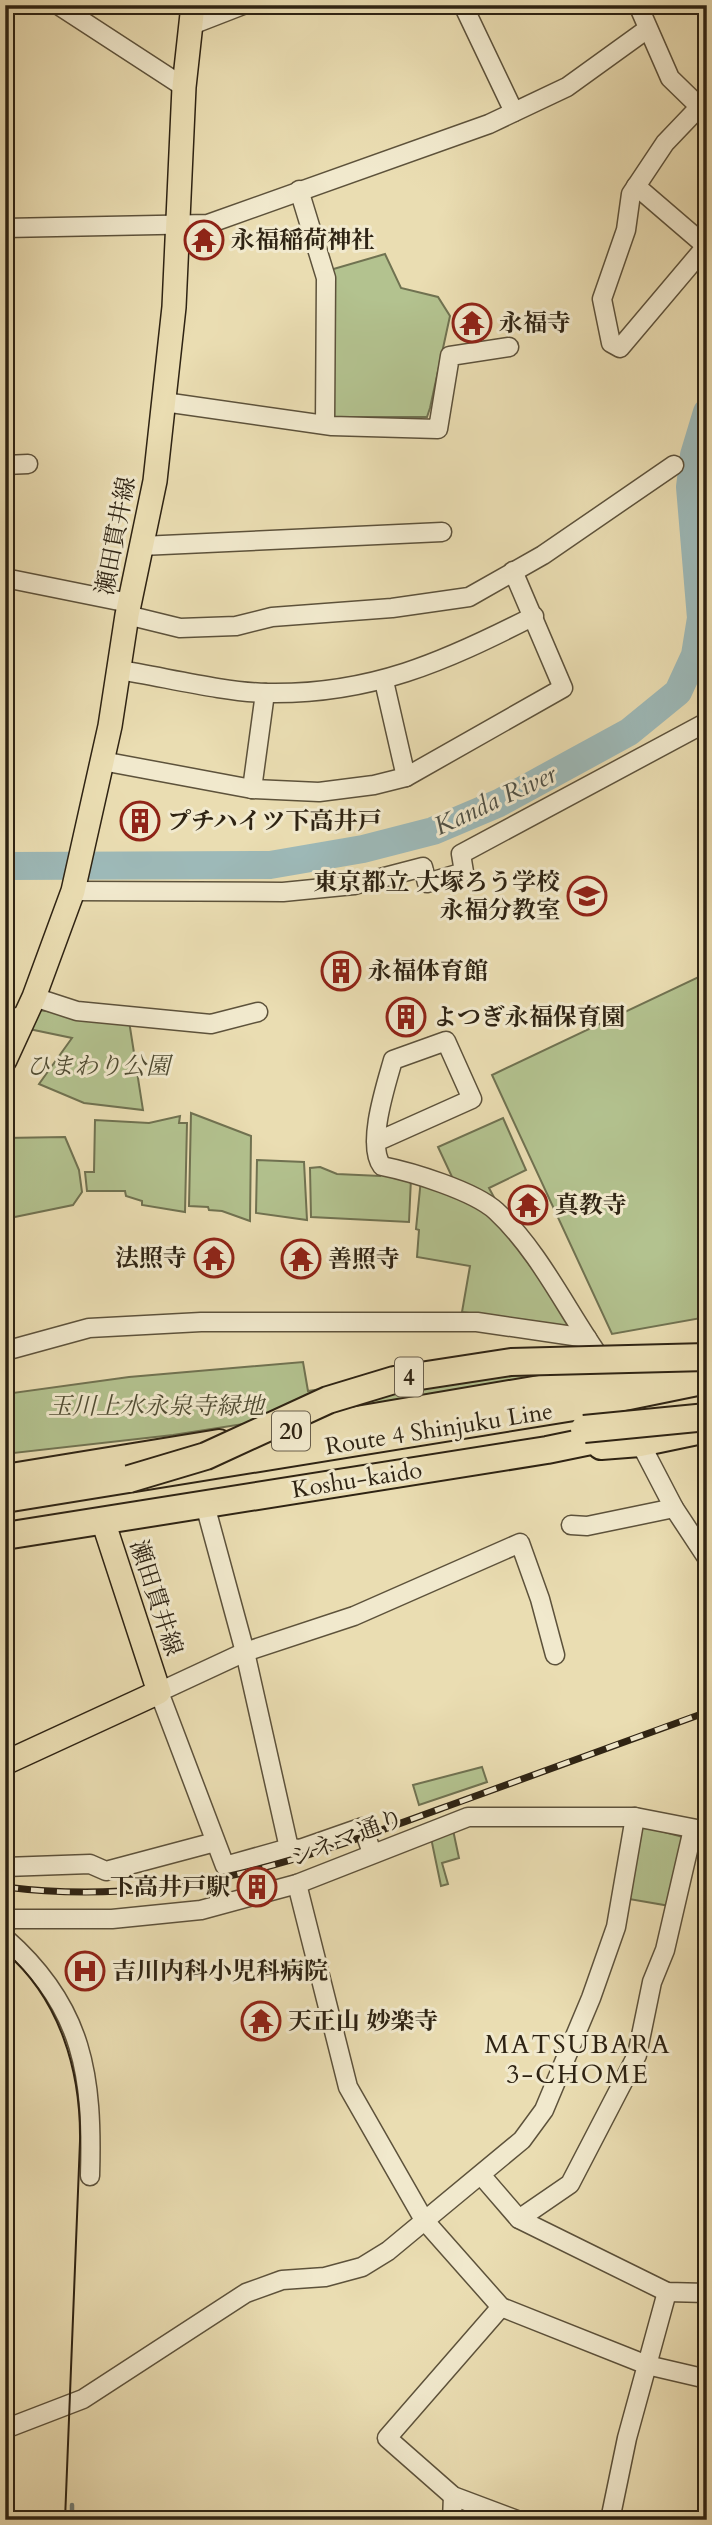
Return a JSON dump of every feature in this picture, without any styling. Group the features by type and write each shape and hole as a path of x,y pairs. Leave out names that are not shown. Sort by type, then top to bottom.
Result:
{"highway":[{"path":"607,1379 707,1357"},
{"name":"4","path":"130,1479 206,1456 328,1400 394,1380 510,1362 707,1357"},
{"name":"20","path":"5,1478 607,1379"},
{"name":"Route 4 Shinjuku Line","path":"5,1499 580,1406 707,1380"},
{"name":"Route 4 Shinjuku Line","path":"5,1519 584,1429 707,1404"},
{"path":"584,1429 707,1415"},
{"name":"Koshu-kaido","path":"5,1536 637,1437 707,1415"},
{"path":"637,1437 707,1429"}],"main road":[{"name":"瀬田貫井線","path":"5,1060 77,872 102,761 120,670 128,609 155,481 164,402 191,16"},
{"name":"瀬田貫井線","path":"103,1521 159,1692"},
{"path":"5,1763 159,1692"}],"street":[{"path":"58,5 184,87"},
{"path":"191,16 243,5"},
{"path":"463,5 514,111"},
{"path":"636,186 706,246 620,348 611,343 603,299 626,230 631,194 636,186 665,144 704,107 670,78 646,30 638,5"},
{"path":"5,228 177,227 208,224 489,124 567,87 581,69 646,30"},
{"path":"299,190 326,278 325,424"},
{"path":"164,402 325,424 438,429 450,356 509,347"},
{"path":"5,465 28,464"},
{"path":"5,578 128,609 180,628 236,626 272,617 429,605 470,597 543,555 674,465"},
{"path":"141,545 442,532"},
{"path":"102,761 253,789 319,792 374,785 406,777 563,688 513,571"},
{"path":"120,670 265,693 327,690 384,681 485,641 534,616"},
{"path":"384,681 406,777"},
{"path":"253,789 265,693"},
{"path":"77,872 283,892 354,884 423,867 427,883 464,872 461,854 707,722"},
{"path":"22,1011 77,1011 211,1024 258,1012"},
{"path":"376,1142 472,1099 446,1041 393,1060 376,1142 382,1166 420,1173 495,1210 529,1251 599,1356 607,1379"},
{"path":"5,1351 89,1328 201,1322 477,1322 587,1338"},
{"path":"637,1437 674,1508 707,1558"},
{"path":"205,1505 245,1652 289,1848"},
{"path":"570,1525 587,1527 674,1508"},
{"path":"372,1853 363,1827 300,1849 289,1848 225,1866 159,1692 245,1652 354,1616 520,1543 540,1598 555,1655"},
{"name":"シネマ通り","path":"5,1922 14,1919 157,1917 201,1910 298,1884 468,1817 635,1817 700,1830"},
{"path":"5,2429 83,2399 246,2293 282,2280 325,2277 362,2267 388,2252 522,2140 544,2110 570,2053 616,1927 635,1817"},
{"path":"519,2218 570,2184 637,2055 649,1993 665,1950 700,1830"},
{"path":"5,1867 90,1864 106,1871 215,1842"},
{"path":"298,1884 348,2087 424,2220 501,2307 648,2365 707,2379"},
{"path":"5,1938 52,1989 79,2047 89,2089 90,2176"},
{"path":"481,2175 519,2218 667,2292 707,2294"},
{"path":"610,2520 627,2438 667,2292"},
{"path":"501,2307 387,2438 453,2496 517,2520"},
{"path":"452,2520 453,2496"}],"green space":[{"path":"385,254 401,288 438,297 450,316 430,408 427,417 332,417 330,270"},
{"path":"707,973 707,1317 612,1334 492,1075"},
{"name":"ひまわり公園","path":"38,1010 129,1021 143,1110 84,1103 39,1084 72,1038 29,1029"},
{"path":"191,1113 251,1136 250,1221 222,1211 209,1210 208,1207 189,1206"},
{"path":"180,1116 179,1123 187,1123 185,1212 142,1205 142,1201 126,1196 125,1191 87,1191 85,1172 94,1172 95,1120 149,1123"},
{"path":"503,1118 526,1170 489,1188 496,1201 453,1179 438,1147"},
{"path":"65,1137 79,1170 82,1192 73,1205 5,1219 5,1138"},
{"path":"257,1160 304,1162 307,1220 256,1213"},
{"path":"320,1167 337,1174 380,1176 381,1171 411,1178 409,1222 311,1217 310,1168"},
{"path":"421,1179 493,1215 576,1328 462,1312 470,1266 417,1257 419,1230 416,1229"},
{"name":"玉川上水永泉寺緑地","path":"591,1350 568,1373 173,1435 5,1454 5,1394 129,1377 303,1362 308,1391"},
{"path":"482,1767 487,1782 419,1805 413,1785"},
{"path":"642,1826 683,1837 670,1906 629,1899"},
{"path":"453,1830 459,1858 442,1863 448,1884 441,1886 431,1838"}],"waterway":[{"name":"Kanda River","path":"5,866 270,865 363,849 433,831 499,803 629,732 678,692 695,655 701,618 690,487 694,455 707,412"},
{"path":"72,2505 72,2520"}],"tram line":[{"path":"5,1952 40,1992 64,2038 79,2115 65,2520"}],"railway":[{"path":"5,1887 66,1892 124,1891 179,1885 285,1862 707,1712"}],"place":[{"name":"永福稲荷神社","path":"204,240"},
{"name":"永福寺","path":"472,323"},
{"name":"プチハイツ下高井戸","path":"140,821"},
{"name":"東京都立 大塚ろう学校 永福分教室","path":"587,896"},
{"name":"永福体育館","path":"341,971"},
{"name":"よつぎ永福保育園","path":"406,1017"},
{"name":"真教寺","path":"528,1205"},
{"name":"法照寺","path":"214,1258"},
{"name":"善照寺","path":"301,1259"},
{"name":"下高井戸駅","path":"257,1887"},
{"name":"吉川内科小児科病院","path":"85,1971"},
{"name":"天正山 妙楽寺","path":"261,2021"}],"district":[{"name":"MATSUBARA 3-CHOME","path":"578,2059"}]}
